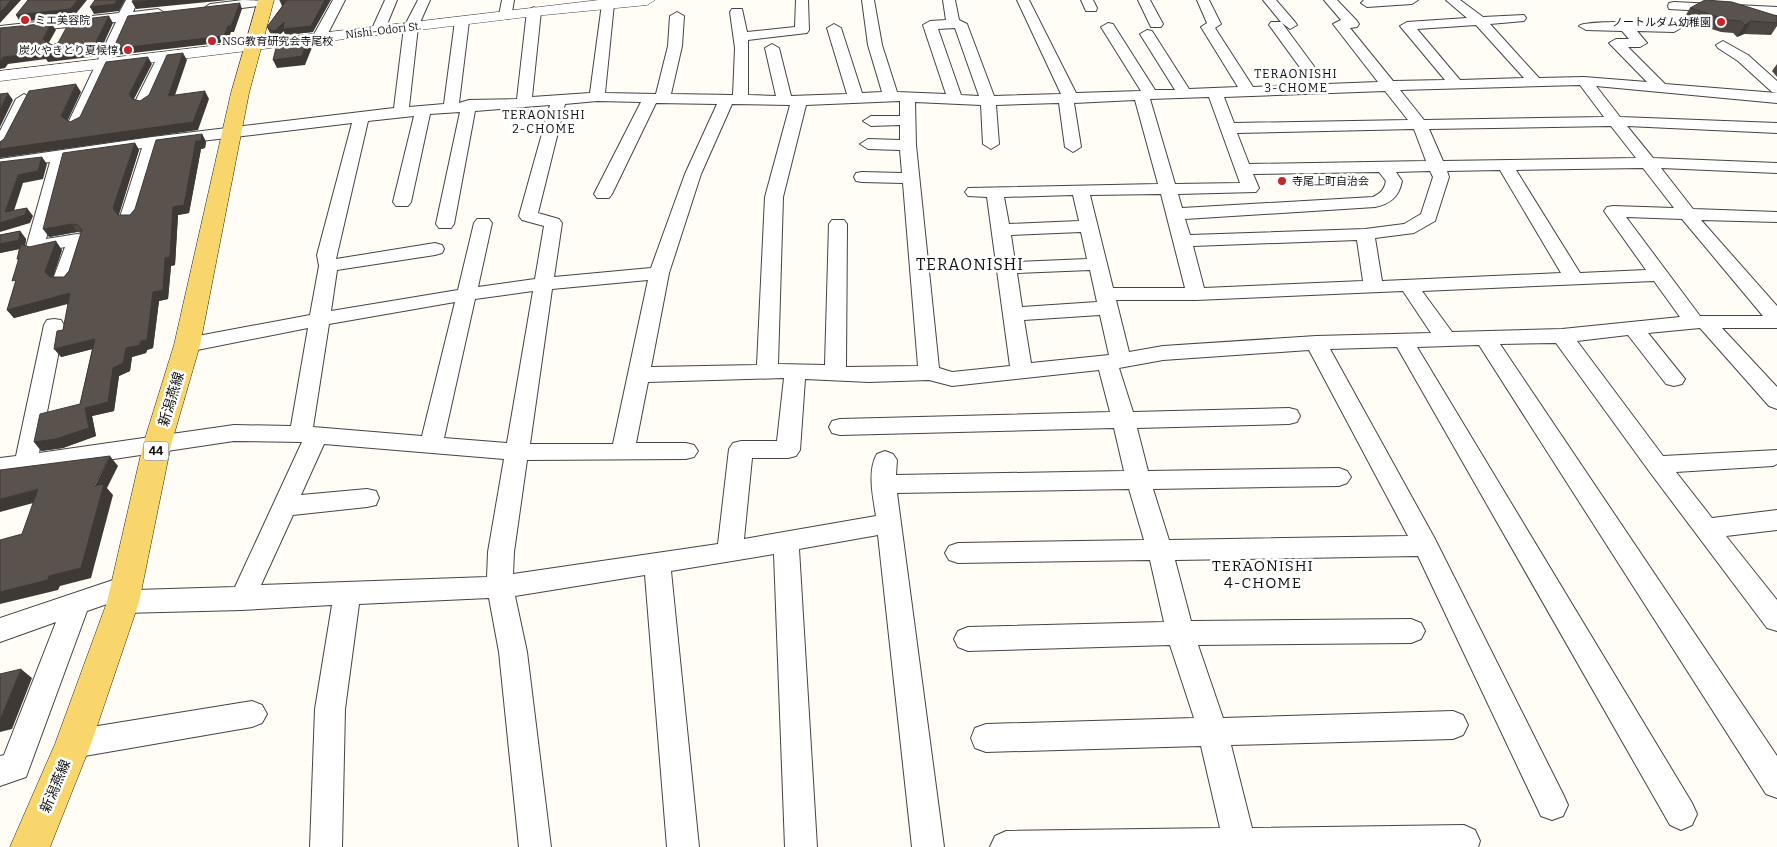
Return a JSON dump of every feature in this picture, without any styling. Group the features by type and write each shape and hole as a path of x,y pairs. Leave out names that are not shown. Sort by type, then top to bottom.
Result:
{"main road":[{"name":"新潟燕線","path":"30,847 73,744 124,594 157,445 187,345 231,132 252,47 266,1"}],"street":[{"path":"76,123 132,0"},
{"path":"319,38 338,0"},
{"path":"378,31 391,0"},
{"path":"401,112 411,27 424,0"},
{"name":"Nishi-Odori St.","path":"0,76 103,62 252,47 411,27 462,20 507,8 608,4 647,0"},
{"path":"740,37 802,30 802,0"},
{"path":"868,0 875,45 908,120 908,145 929,373"},
{"path":"949,0 953,24"},
{"path":"1023,0 1068,99 1073,147"},
{"path":"1144,0 1151,29 1186,94"},
{"path":"1202,0 1211,25 1248,91"},
{"path":"1269,0 1322,88"},
{"path":"1183,242 1365,234 1408,229 1429,217 1440,178 1420,125 1340,24 1352,24 1330,0"},
{"path":"1367,3 1412,0"},
{"path":"1452,0 1480,21 1535,82"},
{"path":"199,9 266,1"},
{"path":"596,97 608,4"},
{"path":"60,39 73,22 90,7"},
{"path":"524,101 538,7"},
{"path":"1674,7 1777,11"},
{"path":"3,30 170,12"},
{"path":"623,452 637,374 659,273 693,174 734,99 740,37 736,12"},
{"path":"3,30 18,15"},
{"path":"603,194 657,97 678,33 677,16"},
{"path":"1457,85 1407,26 1519,18"},
{"path":"450,107 462,20"},
{"path":"955,99 930,25 960,24 988,101 991,144"},
{"path":"1586,26 1674,28"},
{"path":"1624,26 1640,43 1616,43 1660,87"},
{"path":"1108,27 1146,95 1167,189 1196,294"},
{"path":"834,28 856,98"},
{"path":"1723,45 1743,58 1773,95 1777,110"},
{"path":"767,372 774,198 792,100 772,48"},
{"path":"143,102 165,56"},
{"path":"1584,81 1688,213 1777,320"},
{"path":"0,164 152,142 401,112 469,105 596,97 792,100 899,96 988,101 1322,88 1584,81 1773,95"},
{"path":"974,192 1250,188 1215,93"},
{"path":"0,146 24,99"},
{"path":"535,847 514,652 500,587 501,552 515,452 553,222 528,216 559,99"},
{"path":"445,224 469,105"},
{"path":"402,202 423,110"},
{"path":"242,599 284,506 309,435 318,320 328,266 326,255 361,117"},
{"path":"871,121 908,120"},
{"path":"1228,128 1615,121 1777,128"},
{"path":"130,217 152,142"},
{"path":"868,144 908,145"},
{"path":"60,155 35,246 77,239 63,279"},
{"path":"1243,168 1648,163 1777,168"},
{"path":"1506,165 1574,279"},
{"path":"1174,214 1375,202 1387,198 1394,181 1383,166"},
{"path":"862,177 911,178"},
{"path":"1080,190 1106,301 1124,421 1138,480 1160,550 1180,633 1212,730 1240,845"},
{"path":"995,192 1022,372"},
{"path":"1775,220 1688,213 1613,211 1660,275 1700,322 1777,401"},
{"path":"431,445 483,223"},
{"path":"835,373 838,224"},
{"path":"1001,230 1088,226"},
{"path":"19,234 39,230"},
{"path":"1365,234 1373,287"},
{"path":"328,266 435,249"},
{"path":"1006,268 1098,264"},
{"path":"187,345 318,320 467,295 542,284 659,273"},
{"path":"1013,314 1106,301 1196,294 1660,275"},
{"path":"1408,285 1446,339"},
{"path":"637,374 795,371 929,373 952,379 1114,361 1163,353 1316,342 1562,336 1700,322 1777,320"},
{"path":"26,462 54,325"},
{"path":"1633,328 1674,380"},
{"path":"1562,336 1657,464 1777,620"},
{"path":"1485,338 1777,783"},
{"path":"1403,340 1681,814"},
{"path":"1316,342 1426,546 1552,805"},
{"path":"730,552 741,449 788,450 795,371"},
{"path":"840,427 1289,416"},
{"path":"0,468 26,462 234,433 309,435 515,452 686,451"},
{"path":"1657,464 1773,458"},
{"path":"884,460 884,484 928,847"},
{"path":"884,484 1339,476"},
{"path":"284,506 367,498"},
{"path":"1707,528 1777,520"},
{"path":"0,630 76,604 124,594 242,599 500,587 730,552 889,523"},
{"path":"786,541 801,847"},
{"path":"958,553 1426,546"},
{"path":"657,564 683,847"},
{"path":"326,847 330,710 347,594"},
{"path":"0,771 15,767 76,604"},
{"path":"968,639 1180,633 1411,631"},
{"path":"73,744 252,714"},
{"path":"986,738 1212,730 1453,725"},
{"path":"1006,847 1464,841"}],"building":[{"path":"0,0 11,0 0,12"},
{"path":"28,0 78,0 70,9 16,15"},
{"path":"95,0 117,0 115,4 90,7"},
{"path":"133,0 154,0 132,2"},
{"path":"287,0 325,0 311,26 283,29 284,22 276,30 272,31 267,27"},
{"path":"1705,0 1732,2 1777,16 1777,23 1751,21 1745,25 1741,21 1728,20 1690,8"},
{"path":"240,3 231,26 228,26 224,36 113,49 128,16"},
{"path":"109,16 93,48 43,55 45,52 3,57 0,61 0,28 51,23 43,39 52,45 58,43 70,21"},
{"path":"309,36 302,56 273,60 278,40"},
{"path":"183,53 168,96 205,91 193,122 0,149 0,142 4,139 29,91 76,84 61,116 70,122 80,117 106,62 148,57 129,94 132,99 140,101 149,95 167,55"},
{"path":"8,93 0,109 0,94"},
{"path":"202,134 201,141 196,141 184,205 173,207 170,257 165,258 163,290 153,292 147,340 141,341 140,345 126,348 123,363 113,368 108,402 85,408 89,428 56,439 34,442 40,414 80,404 95,339 54,349 57,331 63,330 70,293 7,310 16,280 12,281 21,244 29,247 56,241 45,272 50,277 64,277 69,271 82,230 78,225 72,224 43,229 63,153 135,143 113,208 118,215 130,215 135,209 156,140"},
{"path":"42,157 38,171 18,175 5,212 27,208 25,215 0,223 0,162"},
{"path":"20,231 19,240 0,244 0,235"},
{"path":"110,456 94,486 104,484 81,568 49,576 48,580 0,592 0,540 22,534 38,489 0,499 0,470"},
{"path":"21,669 0,720 0,674"}],"place":[{"name":"ミエ美容院","path":"25,20"},
{"name":"ノートルダム幼稚園","path":"1721,22"},
{"name":"NSG教育研究会寺尾校","path":"212,41"},
{"name":"炭火やきとり夏候惇","path":"128,50"},
{"name":"寺尾上町自治会","path":"1282,181"}],"district":[{"name":"TERAONISHI 3-CHOME","path":"1296,81"},
{"name":"TERAONISHI 2-CHOME","path":"544,122"},
{"name":"TERAONISHI","path":"970,264"},
{"name":"TERAONISHI 4-CHOME","path":"1263,574"}]}
